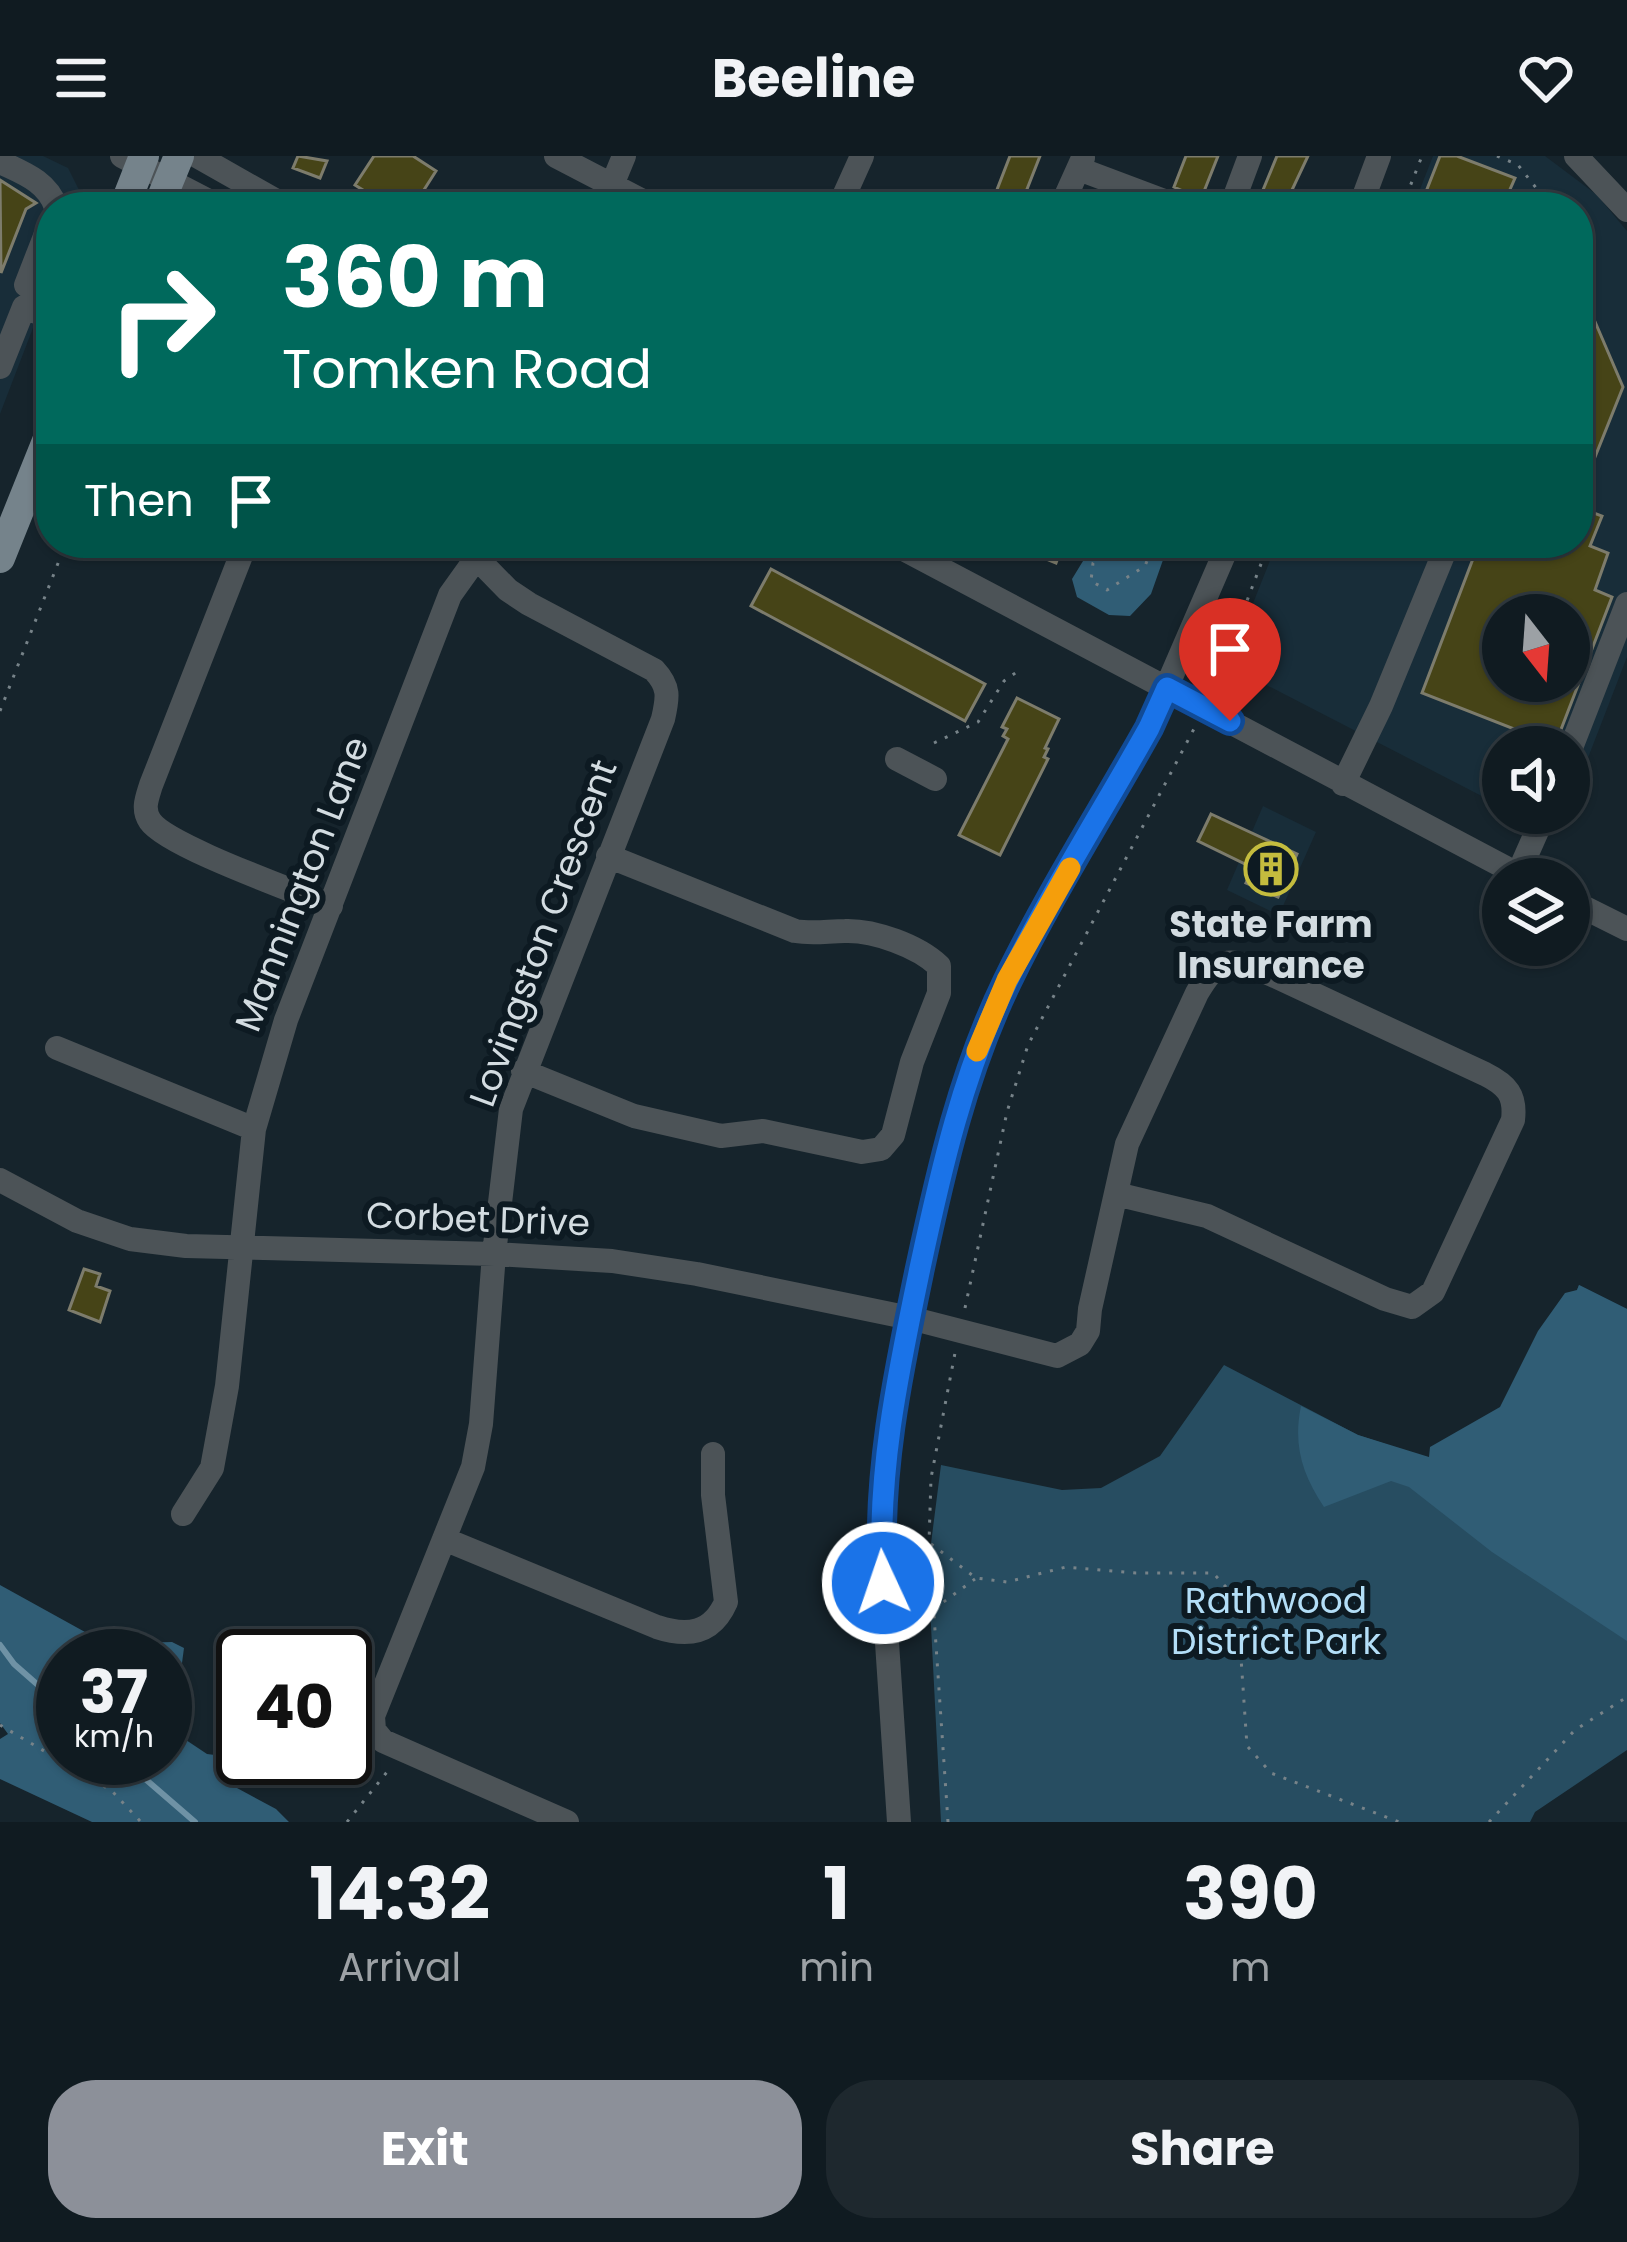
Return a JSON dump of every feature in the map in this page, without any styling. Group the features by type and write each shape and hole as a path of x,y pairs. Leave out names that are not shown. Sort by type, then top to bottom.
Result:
{"main road":[{"path":"119,192 136,159"},
{"path":"0,558 9,508 36,458"}],"street":[{"path":"197,156 261,192"},
{"path":"556,156 625,192"},
{"path":"612,185 624,156"},
{"path":"846,192 862,156"},
{"path":"1237,192 1250,156"},
{"path":"1366,192 1379,156"},
{"path":"1576,156 1627,210"},
{"path":"136,159 169,181"},
{"path":"0,162 36,180 47,192"},
{"path":"1067,192 1081,162 1147,192"},
{"path":"36,259 26,285 36,289"},
{"path":"0,367 24,307 36,312"},
{"path":"240,558 151,785 147,816 170,837 331,906"},
{"name":"Mannington Lane","path":"183,1514 212,1468 226,1386 254,1129 286,1020 466,558"},
{"name":"Lovingston Crescent","path":"403,1751 383,1741 374,1730 373,1716 473,1467 482,1424 494,1254 511,1109 663,718 668,693 654,670 530,604 477,558"},
{"path":"920,558 1485,858"},
{"path":"899,1822 881,1490 942,1166 979,1046 1007,980 1149,728 1223,558"},
{"path":"1342,784 1382,706 1442,558"},
{"path":"1580,726 1627,604"},
{"path":"897,759 934,779"},
{"path":"523,1071 634,1116 721,1136 763,1131 862,1152 881,1149 893,1136 912,1062 939,993 939,966 929,957 865,932 795,931 608,856"},
{"path":"1590,910 1627,929"},
{"path":"1225,962 1242,962 1485,1074 1503,1083 1515,1106 1513,1120 1432,1292 1412,1306 1385,1299 1207,1216 1117,1195 1127,1144 1148,1094 1204,981 1225,962"},
{"path":"57,1048 254,1129"},
{"name":"Corbet Drive","path":"0,1180 77,1221 130,1238 186,1246 612,1261 910,1318 1057,1355 1080,1344 1088,1331 1117,1195"},
{"path":"444,1539 657,1628 682,1635 706,1628 719,1618 726,1602 713,1454"},
{"path":"403,1751 567,1822"}],"path":[{"path":"1408,192 1422,156"},
{"path":"1497,156 1518,165 1537,189"},
{"path":"0,710 60,558"},
{"path":"1096,558 1091,581 1107,590 1145,566 1148,558"},
{"path":"1225,666 1228,645 1263,558"},
{"path":"934,742 978,722 1004,681 1021,669"},
{"path":"948,1822 928,1542 932,1478 1006,1112 1028,1045 1186,745"},
{"path":"928,1542 976,1578 1007,1582 1066,1567 1136,1574 1213,1573 1237,1599 1247,1746 1256,1760 1270,1773 1399,1822"},
{"path":"932,1610 976,1578"},
{"path":"1489,1822 1575,1730 1627,1696"},
{"path":"0,1725 112,1791 141,1822"},
{"path":"346,1822 403,1751"}],"shaded area":[{"path":"0,156 43,156 68,168 79,192 36,192 36,320 0,414"},
{"path":"1433,156 1545,156 1593,192 1419,192"},
{"path":"1593,192 1627,231 1627,657 1590,753 1590,726 1482,726 1482,796 1247,675 1236,646 1271,558 1593,558"},
{"path":"1085,558 1164,558 1151,594 1130,616 1109,615 1077,597 1072,579"},
{"path":"1263,806 1316,832 1279,915 1227,890"},
{"path":"1579,1285 1627,1309 1627,1641 1492,1552 1409,1487 1391,1481 1324,1507 1305,1471 1299,1446 1301,1406 1358,1435 1429,1457 1430,1447 1500,1407 1538,1331 1565,1293"},
{"path":"0,1585 80,1629 36,1629 36,1785 192,1785 192,1744 216,1755 216,1785 236,1785 289,1822 92,1822 0,1779 0,1739 8,1734 0,1723"}],"green space":[{"name":"Rathwood District Park","path":"1579,1285 1627,1309 1627,1750 1535,1812 1530,1822 941,1822 928,1567 941,1465 1062,1490 1101,1488 1160,1456 1224,1365 1358,1435 1470,1472 1561,1334"}],"building":[{"path":"298,156 327,161 320,178 293,168"},
{"path":"374,156 413,156 436,171 423,192 366,192 355,185"},
{"path":"1010,156 1040,156 1026,192 996,192"},
{"path":"1186,156 1218,156 1204,192 1174,187"},
{"path":"1277,156 1308,156 1291,192 1262,192"},
{"path":"1440,156 1457,156 1515,178 1509,192 1426,192"},
{"path":"0,180 36,203 26,209 1,273"},
{"path":"1593,317 1623,387 1593,462"},
{"path":"1593,513 1602,516 1593,538"},
{"path":"1593,547 1608,553 1595,590 1612,597 1590,654 1590,594 1482,594 1482,702 1572,702 1562,726 1506,726 1422,693 1473,558 1593,558"},
{"path":"771,569 985,684 965,721 751,606"},
{"path":"1017,698 1059,719 1045,748 1048,759 1000,855 959,835 1008,739 1002,727"},
{"path":"1211,814 1297,854 1278,897 1246,883 1253,868 1198,841"},
{"path":"84,1269 100,1274 96,1286 110,1291 100,1322 69,1310"}],"waterway":[{"path":"0,1645 36,1683"},
{"path":"152,1785 195,1822"}],"slow traffic":[{"path":"977,1051 1007,980 1070,868"}],"place":[{"name":"State Farm Insurance","path":"1271,869"}],"route":[{"path":"883,1583 881,1490 893,1400 942,1166 979,1046 1007,980 1167,688 1230,721"}]}
